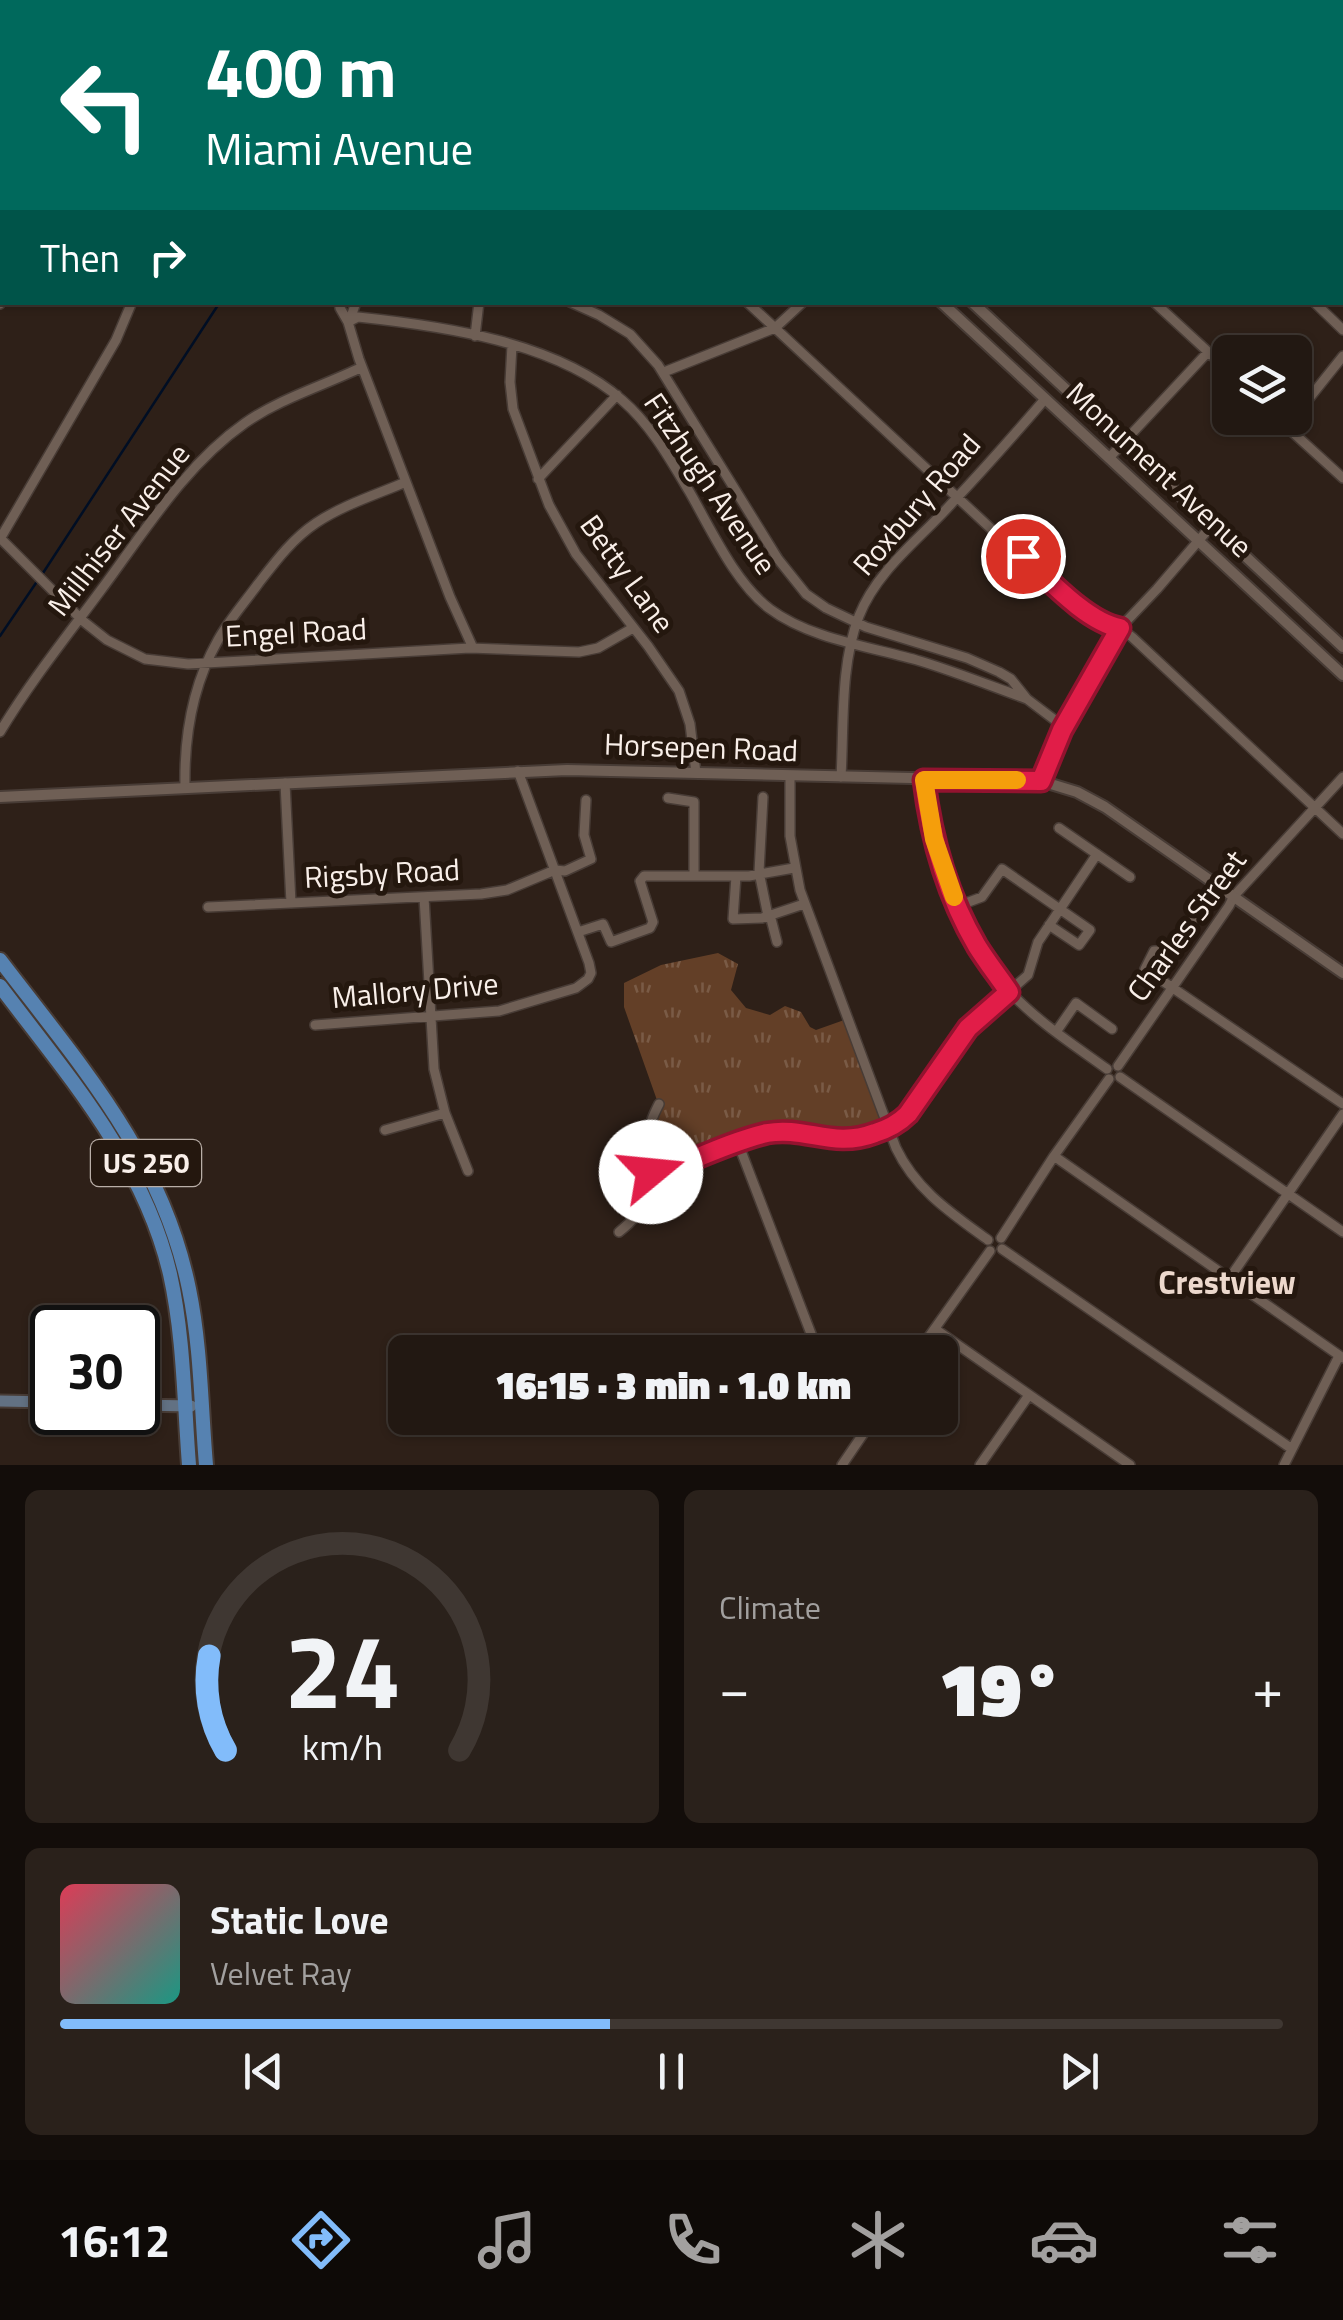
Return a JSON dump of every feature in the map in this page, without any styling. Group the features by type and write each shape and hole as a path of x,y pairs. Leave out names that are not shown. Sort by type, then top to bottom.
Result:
{"main road":[{"name":"US 250","path":"0,960 70,1066"},
{"name":"US 250","path":"0,986 135,1144 158,1190 192,1302 189,1465"},
{"path":"0,1401 30,1402"},
{"path":"160,1405 193,1406"},
{"name":"US 250","path":"193,1406 206,1465"}],"street":[{"path":"0,539 101,367 131,305"},
{"path":"340,305 472,648"},
{"path":"348,322 355,305"},
{"path":"475,336 479,305"},
{"name":"Fitzhugh Avenue","path":"577,305 630,334 664,372 790,575 813,599 857,623 990,667 1011,680 1026,700"},
{"path":"751,305 1069,598 1110,626 1120,628 1343,834"},
{"path":"664,372 775,328 800,305"},
{"name":"Monument Avenue","path":"944,305 1343,675"},
{"name":"Monument Avenue","path":"975,305 1343,647"},
{"path":"1157,305 1212,356"},
{"path":"1317,305 1343,330"},
{"name":"Fitzhugh Avenue","path":"348,322 358,317 475,336 553,358 588,376 617,396 654,436 742,579 760,600 800,626 960,674 1026,700 1064,727"},
{"name":"Betty Lane","path":"512,345 513,409 538,479 576,554 672,677 690,724 696,773"},
{"path":"1109,458 1208,352"},
{"path":"1312,395 1343,356"},
{"name":"Millhiser Avenue","path":"0,732 179,486 204,458 230,435 277,404 362,367"},
{"path":"538,479 617,396"},
{"name":"Roxbury Road","path":"841,777 852,642 866,600 882,577 1045,399"},
{"path":"1305,435 1343,478"},
{"path":"185,787 187,724 206,663 234,616 284,550 302,534 331,514 406,482"},
{"path":"1041,781 1064,727 1120,628 1212,525"},
{"name":"Engel Road","path":"0,539 81,618 120,648 144,659 188,664 472,648 590,651 633,628"},
{"path":"518,771 578,932 603,924 612,942 652,926 640,881 644,876 760,875 794,868"},
{"name":"Horsepen Road","path":"0,798 518,771 1041,781 1105,806 1343,973"},
{"path":"790,776 790,836 804,904 888,1128 902,1161 922,1188 995,1244 1292,1449"},
{"name":"Charles Street","path":"931,1335 1234,896 1343,777"},
{"path":"924,780 934,839 958,906 976,943 1009,992 1056,1032 1343,1232"},
{"path":"285,783 291,904"},
{"path":"764,797 760,875 777,942"},
{"path":"668,798 694,802 694,876"},
{"name":"Rigsby Road","path":"208,907 424,897 496,892 519,886 591,858 584,835 586,800"},
{"path":"1059,828 1130,878"},
{"path":"651,1172 665,1171 738,1143 782,1132 852,1140 902,1120 968,1028 1028,975 1034,948 1096,854"},
{"path":"958,906 984,895 1002,868 1090,930 1079,946 1049,924"},
{"path":"736,876 733,918 769,916 804,904"},
{"path":"424,897 434,1069 445,1113 468,1172"},
{"path":"1194,921 1173,951 1154,950 1145,969 1343,1104"},
{"name":"Mallory Drive","path":"315,1025 500,1012 562,992 584,983 591,972 578,932"},
{"path":"1056,1032 1076,1003 1112,1029"},
{"path":"619,1232 644,1203 650,1184 650,1126 659,1104"},
{"path":"385,1130 445,1113"},
{"path":"1229,1279 1343,1114"},
{"path":"738,1143 811,1335"},
{"path":"1054,1156 1341,1357 1284,1465"},
{"path":"935,1329 1124,1463"},
{"path":"980,1465 1029,1394"},
{"path":"842,1465 862,1435"}],"green space":[{"path":"718,953 738,964 731,990 746,1008 770,1015 785,1006 801,1012 816,1030 847,1019 888,1129 858,1138 774,1132 652,1175 649,1121 658,1103 624,1007 624,983 661,965"}],"waterway":[{"path":"43,573 218,305"},
{"path":"0,636 38,580"}],"slow traffic":[{"path":"954,897 934,839 924,780 1017,780"}],"district":[{"name":"Crestview","path":"1227,1283"}],"route":[{"path":"651,1172 665,1171 768,1133 852,1140 888,1128 908,1114 968,1028 1009,992 976,943 948,881 934,839 924,780 1041,781 1062,730 1120,628 1110,626 1069,598 1023,556"}]}
